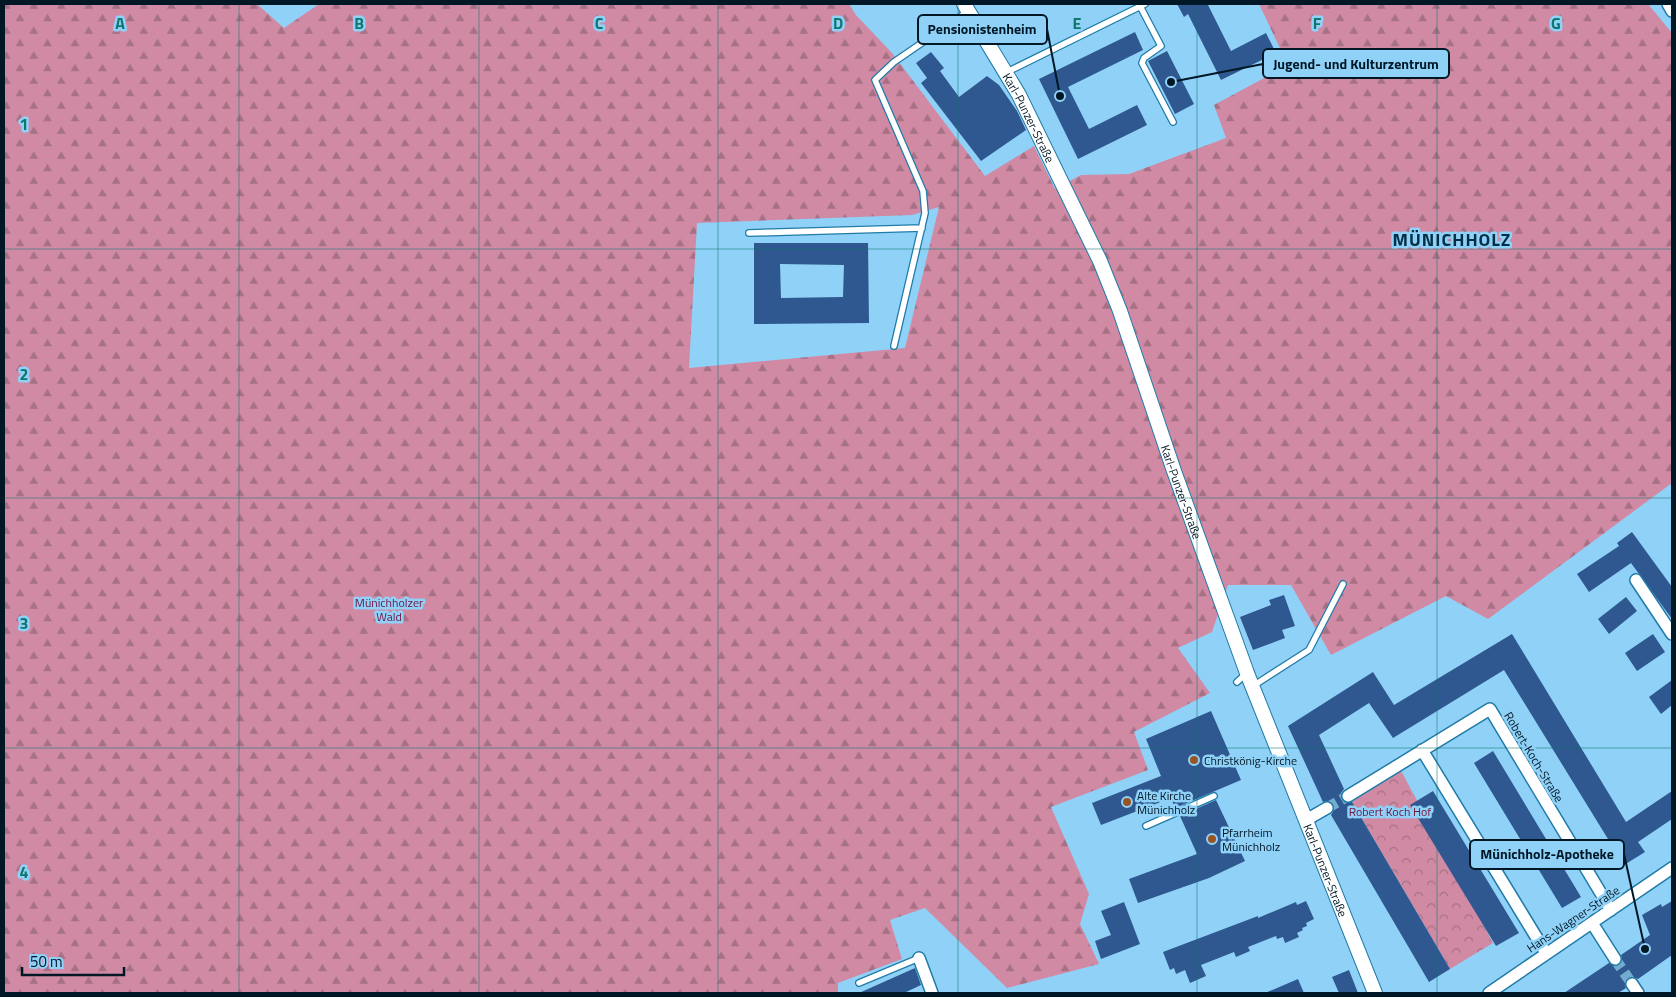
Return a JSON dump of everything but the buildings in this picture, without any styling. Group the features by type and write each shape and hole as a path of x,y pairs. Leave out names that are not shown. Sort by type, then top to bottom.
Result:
{"street":[{"path":"1668,4 1672,11"},
{"name":"Karl-Punzer-Straße","path":"966,7 1007,72 1100,260 1120,311 1245,681 1306,820 1375,993"},
{"path":"1636,580 1672,634"},
{"name":"Robert-Koch-Straße","path":"1348,796 1490,709 1611,910"},
{"path":"1422,750 1546,953"},
{"path":"1306,820 1327,808"},
{"name":"Hans-Wagner-Straße","path":"1489,993 1672,868"},
{"path":"1592,923 1615,959"},
{"path":"919,958 932,993"}],"lane":[{"path":"1007,72 1142,5 1161,46 1144,58 1142,64 1173,122"},
{"path":"894,346 925,213 923,191 874,80 894,62 966,7"},
{"path":"749,233 922,228"},
{"path":"1245,681 1309,650 1343,584"},
{"path":"1146,826 1214,796"},
{"path":"859,983 919,958"}],"green space":[{"name":"Münichholzer Wald","path":"4,4 257,4 284,28 319,4 849,4 856,15 892,53 985,176 1034,146 1055,189 1081,175 1129,174 1226,138 1214,105 1288,65 1259,4 1648,4 1672,33 1672,483 1488,619 1446,596 1331,655 1291,585 1228,585 1212,632 1178,648 1210,693 1134,732 1148,770 1051,807 1089,894 1080,924 1099,964 1007,988 925,908 890,920 902,959 838,983 838,993 4,993","holes":["939,207 905,348 689,368 697,223 912,215"]},
{"name":"Robert Koch Hof","path":"1398,765 1493,943 1450,969 1352,802"}],"tunnel":[{"path":"1327,808 1348,796"},
{"path":"1615,959 1632,984"}],"place":[{"name":"Jugend- und Kulturzentrum","path":"1171,82"},
{"name":"Pensionistenheim","path":"1060,96"},
{"name":"Christkönig-Kirche","path":"1194,760"},
{"name":"Alte Kirche Münichholz","path":"1127,802"},
{"name":"Pfarrheim Münichholz","path":"1212,839"},
{"name":"Münichholz-Apotheke","path":"1645,949"}],"district":[{"name":"MÜNICHHOLZ","path":"1452,239"}]}
